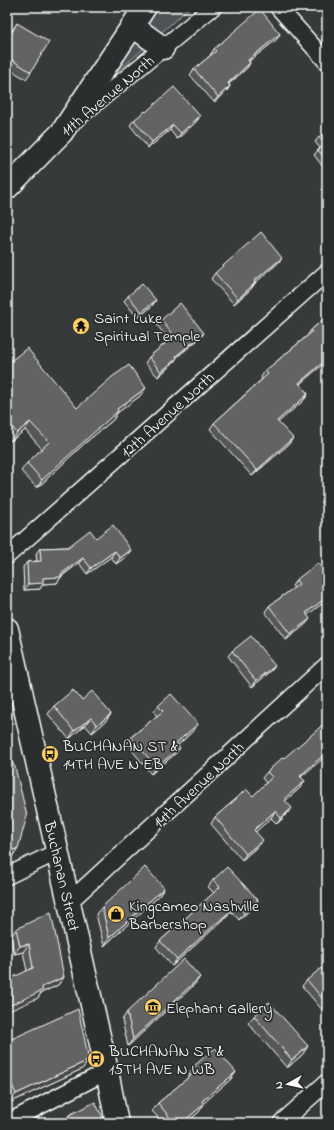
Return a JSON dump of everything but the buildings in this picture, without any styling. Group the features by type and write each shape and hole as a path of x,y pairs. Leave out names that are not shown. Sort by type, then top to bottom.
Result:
{"street":[{"path":"62,132 145,7"},
{"name":"11th Avenue North","path":"7,188 62,132 213,7"},
{"path":"278,7 327,62"},
{"path":"133,26 163,48"},
{"name":"12th Avenue North","path":"7,556 327,272"},
{"name":"Buchanan Street","path":"7,629 107,1071 117,1123"},
{"name":"14th Avenue North","path":"68,902 327,665"},
{"path":"7,876 57,852"},
{"path":"7,1123 107,1071"},
{"path":"281,1123 327,1082"}],"shaded area":[{"path":"154,7 190,7 95,92"}],"place":[{"name":"Saint Luke Spiritual Temple","path":"81,326"},
{"name":"BUCHANAN ST & 14TH AVE N EB","path":"50,754"},
{"name":"Kingcameo Nashville Barbershop","path":"116,914"},
{"name":"Elephant Gallery","path":"153,1007"},
{"name":"BUCHANAN ST & 15TH AVE N WB","path":"96,1059"}]}
